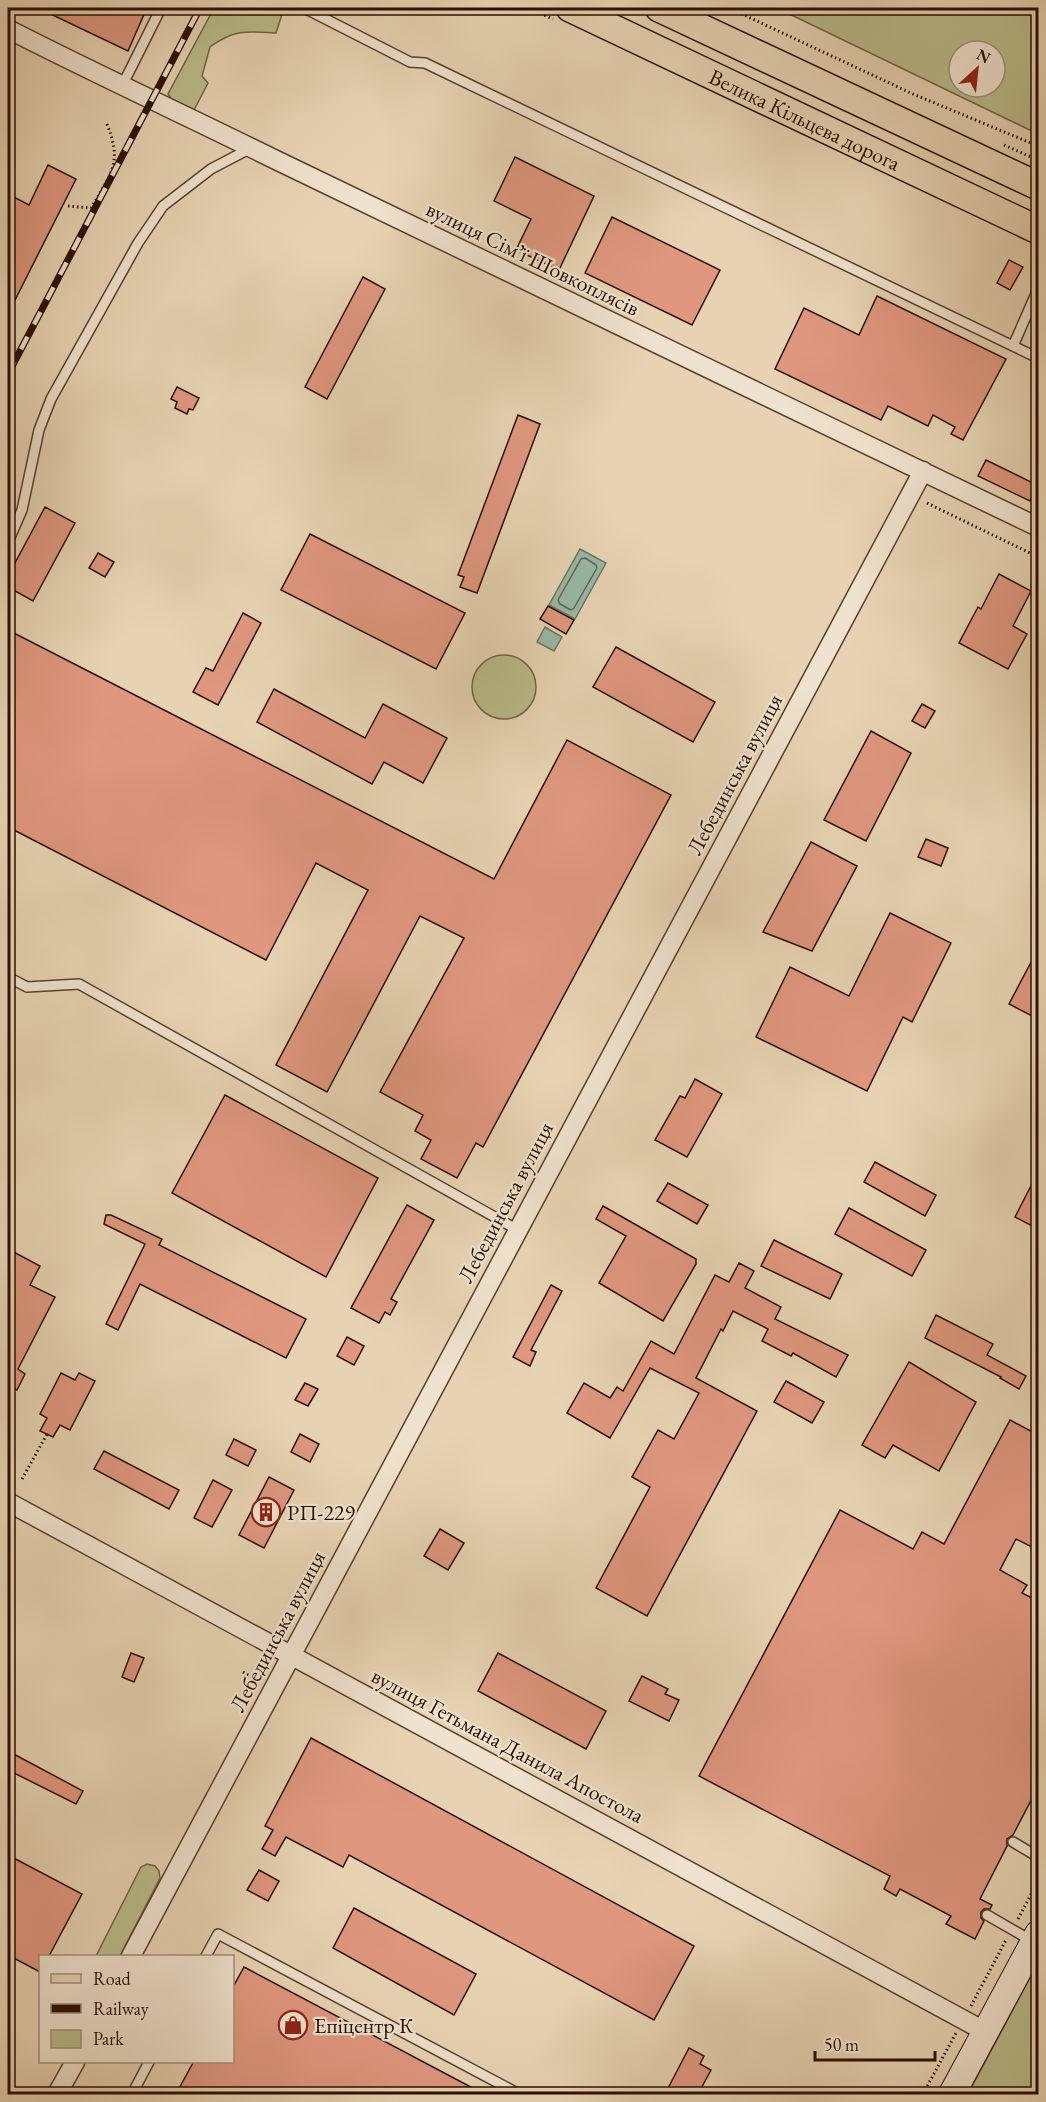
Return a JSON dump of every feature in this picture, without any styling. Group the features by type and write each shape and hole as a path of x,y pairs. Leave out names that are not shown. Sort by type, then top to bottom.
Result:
{"main road":[{"name":"Велика Кільцева дорога","path":"570,8 1038,230"},
{"name":"Велика Кільцева дорога","path":"659,8 1038,186"},
{"path":"952,2094 1036,1938"}],"street":[{"name":"вулиця Сімʼї Шовкоплясів","path":"8,29 486,263 1038,527"},
{"name":"Лебединська вулиця","path":"131,1955 922,471"},
{"name":"вулиця Гетьмана Данила Апостола","path":"8,1502 986,2032"},
{"path":"57,2094 74,2063"}],"lane":[{"path":"123,86 160,8"},
{"path":"304,8 410,62 425,63 1038,358"},
{"path":"8,542 22,510 39,430 51,399 138,243 164,207 211,169 251,148"},
{"path":"1013,346 1038,289"},
{"path":"8,976 27,987 79,984 518,1230"},
{"path":"1013,1842 1038,1857"},
{"path":"987,1916 1012,1930 1036,1938"},
{"path":"207,1955 218,1934 519,2094"},
{"path":"132,2094 148,2063"}],"path":[{"path":"729,8 913,94 1038,146"},
{"path":"68,206 91,208 112,170 116,159 114,142 106,122"},
{"path":"927,503 1038,557"},
{"path":"22,1479 46,1434"},
{"path":"243,1672 263,1683"},
{"path":"923,2094 1038,1881"}],"green space":[{"path":"214,8 284,8 276,33 242,32 226,37 210,47 202,76 208,83 194,110 171,99 168,94"},
{"path":"777,8 1038,8 1038,134 966,99 1007,99 1007,39 947,39 947,90"},
{"path":"504,655 516,657 527,664 534,675 536,687 534,699 527,710 516,717 504,719 492,717 481,710 474,699 472,687 474,675 481,664 492,657"},
{"path":"147,1864 155,1866 160,1878 121,1955 97,1955 141,1867"},
{"path":"1038,1963 1038,2081 1031,2094 968,2094"}],"water":[{"path":"580,549 606,563 575,619 549,605"},
{"path":"545,627 562,637 554,651 537,642"}],"building":[{"path":"38,8 137,8 145,12 128,51"},
{"path":"515,157 594,196 559,270 516,250 531,219 494,201"},
{"path":"48,165 76,179 8,314 8,194 29,205"},
{"path":"612,217 720,270 692,325 585,273"},
{"path":"1009,260 1023,267 1010,290 997,283"},
{"path":"363,277 385,289 327,399 305,387"},
{"path":"877,296 1006,359 963,440 951,434 955,427 933,415 928,426 888,406 881,420 775,369 804,308 859,335"},
{"path":"177,387 199,398 193,410 189,409 187,414 175,408 177,402 171,399"},
{"path":"518,415 540,424 477,593 460,587 464,577 458,575"},
{"path":"986,460 1037,485 1030,501 978,476"},
{"path":"45,507 75,523 33,601 8,587 8,576"},
{"path":"310,534 465,613 436,669 281,590"},
{"path":"98,553 114,562 105,577 89,568"},
{"path":"999,574 1031,591 1013,626 1027,634 1008,669 959,643 978,607 981,609"},
{"path":"548,606 574,620 566,634 540,619"},
{"path":"243,613 261,623 218,705 193,692 206,668 213,671"},
{"path":"8,630 494,879 567,740 671,795 483,1147 476,1143 457,1178 421,1159 431,1140 415,1131 423,1115 380,1092 464,938 420,916 327,1092 276,1065 368,890 316,863 266,960 8,827"},
{"path":"616,647 715,702 693,742 593,687"},
{"path":"274,689 365,738 383,704 447,738 423,783 384,762 372,784 257,722"},
{"path":"922,704 935,711 925,728 912,721"},
{"path":"871,731 911,753 866,841 824,820"},
{"path":"926,839 948,848 941,866 918,857"},
{"path":"811,842 857,866 812,951 763,932"},
{"path":"890,913 951,943 912,1022 903,1017 867,1091 756,1037 790,967 849,996"},
{"path":"1038,949 1038,1019 1009,1004"},
{"path":"695,1079 722,1094 687,1157 655,1140 680,1096 685,1098"},
{"path":"225,1095 378,1178 326,1277 172,1193"},
{"path":"875,1162 936,1195 925,1216 864,1182"},
{"path":"1038,1172 1038,1229 1015,1217"},
{"path":"668,1183 708,1205 697,1224 657,1201"},
{"path":"407,1205 434,1220 391,1299 397,1302 390,1315 385,1312 379,1323 351,1308"},
{"path":"603,1206 696,1259 696,1264 663,1321 599,1283 626,1236 596,1219"},
{"path":"849,1208 926,1250 912,1276 835,1234"},
{"path":"106,1215 111,1215 162,1239 159,1245 306,1319 286,1358 140,1284 118,1330 106,1324 145,1244 104,1224"},
{"path":"774,1240 842,1274 830,1299 761,1266"},
{"path":"8,1249 40,1266 30,1285 55,1297 18,1369 25,1374 17,1390 9,1386 8,1389"},
{"path":"739,1263 754,1271 745,1288 781,1307 775,1319 848,1355 836,1377 793,1353 791,1356 762,1341 768,1329 733,1311 723,1331 721,1329 696,1378 757,1411 647,1616 596,1588 650,1487 632,1477 658,1430 674,1439 699,1393 650,1368 610,1438 567,1413 584,1383 610,1398 617,1387 623,1391 651,1341 674,1354 715,1275 729,1282"},
{"path":"551,1285 562,1291 531,1350 536,1352 530,1366 513,1357"},
{"path":"936,1315 993,1344 987,1355 1026,1376 1019,1389 1001,1377 925,1338"},
{"path":"347,1337 364,1346 354,1365 337,1356"},
{"path":"909,1362 976,1402 939,1471 893,1445 885,1458 862,1445"},
{"path":"61,1373 75,1380 79,1373 95,1381 70,1430 60,1425 53,1437 40,1431 47,1418 40,1414"},
{"path":"786,1381 824,1402 812,1423 774,1402"},
{"path":"305,1383 318,1389 308,1406 295,1400"},
{"path":"1010,1420 1038,1435 1038,1550 1016,1539 1000,1570 1027,1585 1022,1593 1038,1601 1038,1787 1013,1835 1007,1839 1007,1846 980,1899 992,1905 990,1909 984,1909 981,1912 981,1918 984,1921 975,1939 946,1924 951,1916 900,1889 896,1896 884,1889 890,1876 699,1776 840,1510 913,1549 922,1532 944,1544"},
{"path":"300,1434 319,1444 310,1462 291,1452"},
{"path":"234,1439 256,1450 248,1466 226,1455"},
{"path":"104,1451 179,1490 169,1509 94,1469"},
{"name":"РП-229","path":"269,1477 294,1490 264,1548 239,1535"},
{"path":"213,1480 232,1490 212,1527 194,1518"},
{"path":"440,1529 464,1543 448,1570 424,1556"},
{"path":"131,1653 144,1658 134,1682 122,1677"},
{"path":"498,1653 606,1711 586,1749 478,1691"},
{"path":"642,1676 668,1689 665,1694 679,1700 669,1721 629,1701"},
{"path":"311,1738 694,1946 654,2020 349,1855 343,1867 286,1837 275,1856 262,1849 273,1830 265,1826"},
{"path":"8,1751 83,1791 76,1804 8,1770"},
{"path":"8,1855 82,1894 50,1955 39,1955 39,1971 8,1955"},
{"path":"259,1870 279,1881 268,1901 247,1890"},
{"path":"354,1908 476,1974 454,2015 333,1948"},
{"name":"Епіцентр К","path":"244,1967 484,2094 176,2094 193,2063 234,2063 234,1985"},
{"path":"689,2048 704,2056 700,2064 711,2070 698,2094 665,2094"}],"railway":[{"path":"8,374 200,8"}],"place":[{"name":"РП-229","path":"266,1512"},
{"name":"Епіцентр К","path":"293,2025"}]}
